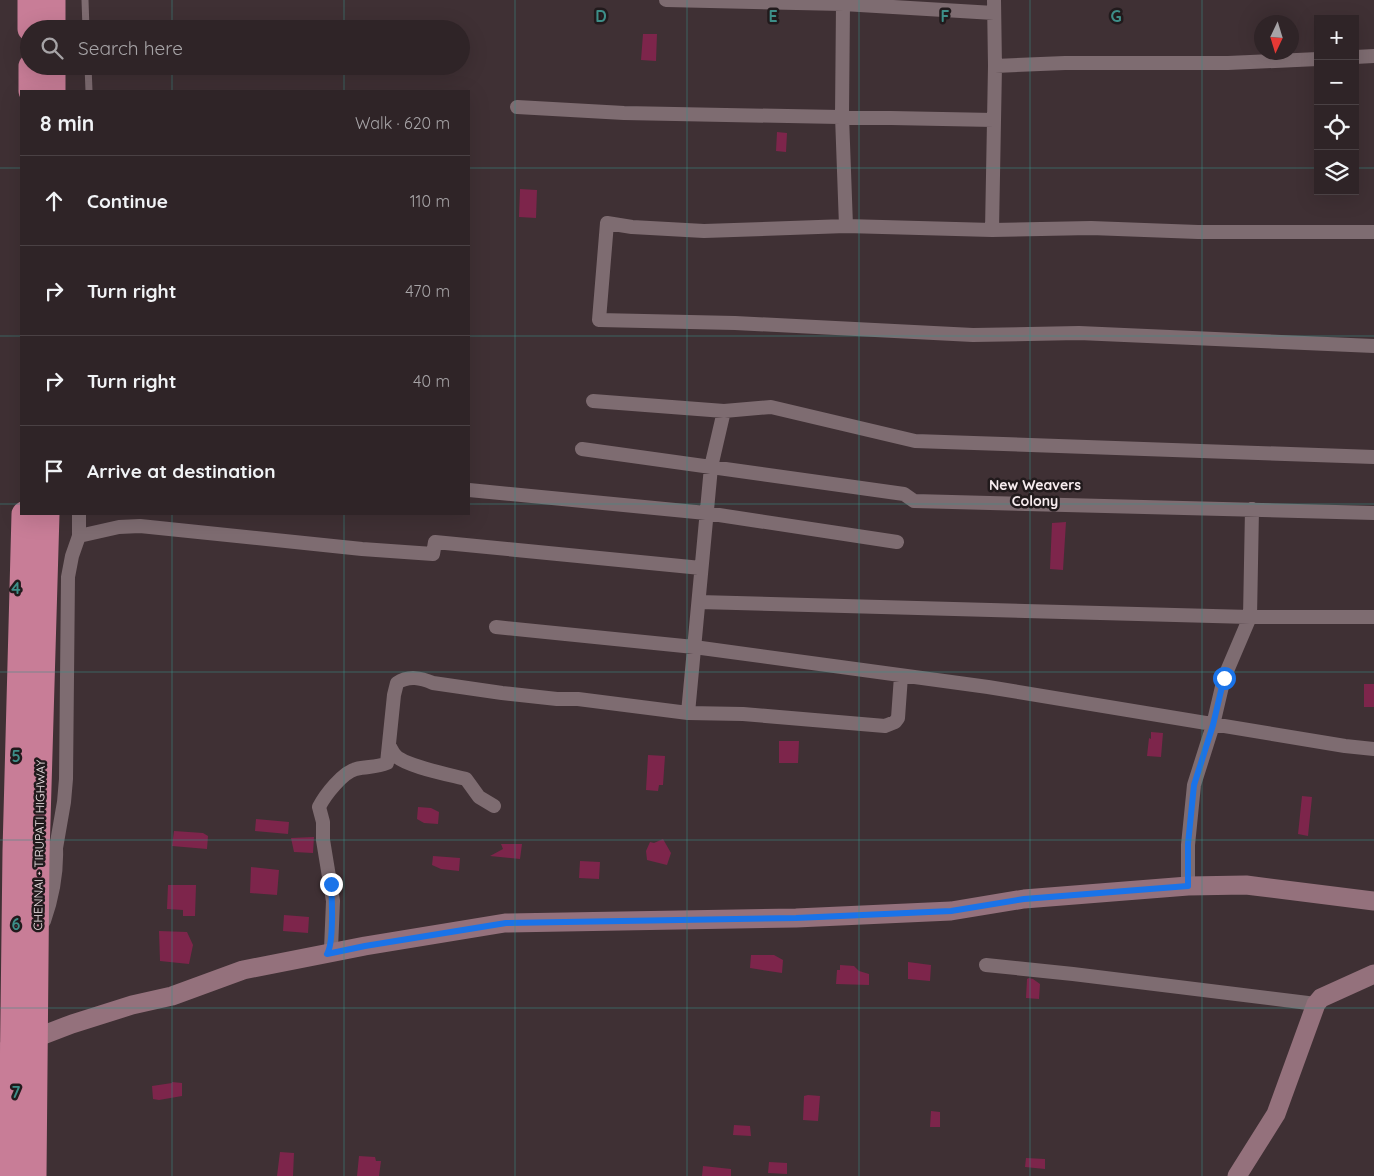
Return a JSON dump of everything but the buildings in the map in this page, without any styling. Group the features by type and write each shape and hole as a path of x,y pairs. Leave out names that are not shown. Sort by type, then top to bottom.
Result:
{"highway":[{"path":"30,0 30,20"},
{"path":"53,0 53,20"},
{"path":"31,75 31,90"},
{"path":"53,75 53,90"},
{"name":"CHENNAI - TIRUPATI HIGHWAY","path":"10,1176 15,1046 24,515"},
{"name":"CHENNAI - TIRUPATI HIGHWAY","path":"34,1176 15,1046 37,934 47,852 47,515"}],"main road":[{"path":"15,1046 72,1024 132,1005 172,996 243,970 365,946 506,923 796,918 951,911 1024,899 1188,886 1246,885 1374,901"},
{"path":"1237,1176 1276,1114 1316,1004 1321,998 1374,974"}],"street":[{"path":"666,0 994,6 996,66 992,230"},
{"path":"843,4 842,116 846,226"},
{"path":"1359,57 1374,56"},
{"path":"996,66 1065,63 1228,63 1314,59"},
{"path":"517,107 624,113 994,120"},
{"path":"1374,232 1198,232 1091,228 992,230 846,226 704,231 632,228 607,223 599,320 734,323 973,335 1098,334 1374,346"},
{"path":"593,400 724,411 771,407 915,441 1374,457"},
{"path":"688,713 711,467 724,411"},
{"path":"582,449 904,494 914,501 1374,513"},
{"path":"470,490 706,514 897,542"},
{"path":"1188,886 1188,844 1194,785 1213,725 1224,678 1250,617 1252,509"},
{"path":"47,852 64,802 66,779 68,576 79,536 79,515"},
{"path":"79,536 119,527 140,526 362,549 433,554 435,542 701,568"},
{"path":"699,602 1250,617 1374,617"},
{"path":"496,627 694,647 988,688 1345,746 1374,749"},
{"path":"327,954 331,948 332,901 323,840 323,822 319,807 324,798 345,775 354,769 372,768 387,763 394,695 398,683 406,677 502,693 557,699 578,699 688,713 743,714 886,726 895,722 898,718 901,676"},
{"path":"389,746 396,757 402,760 466,779 479,797 494,806"},
{"path":"986,965 1316,1004"}],"lane":[{"path":"85,0 86,20"},
{"path":"88,75 89,90"}],"district":[{"name":"New Weavers Colony","path":"1035,494"}],"route":[{"path":"331,884 332,934 331,948 327,954 506,923 796,918 951,911 1024,899 1188,886 1188,844 1194,785 1213,725 1224,678"}]}
